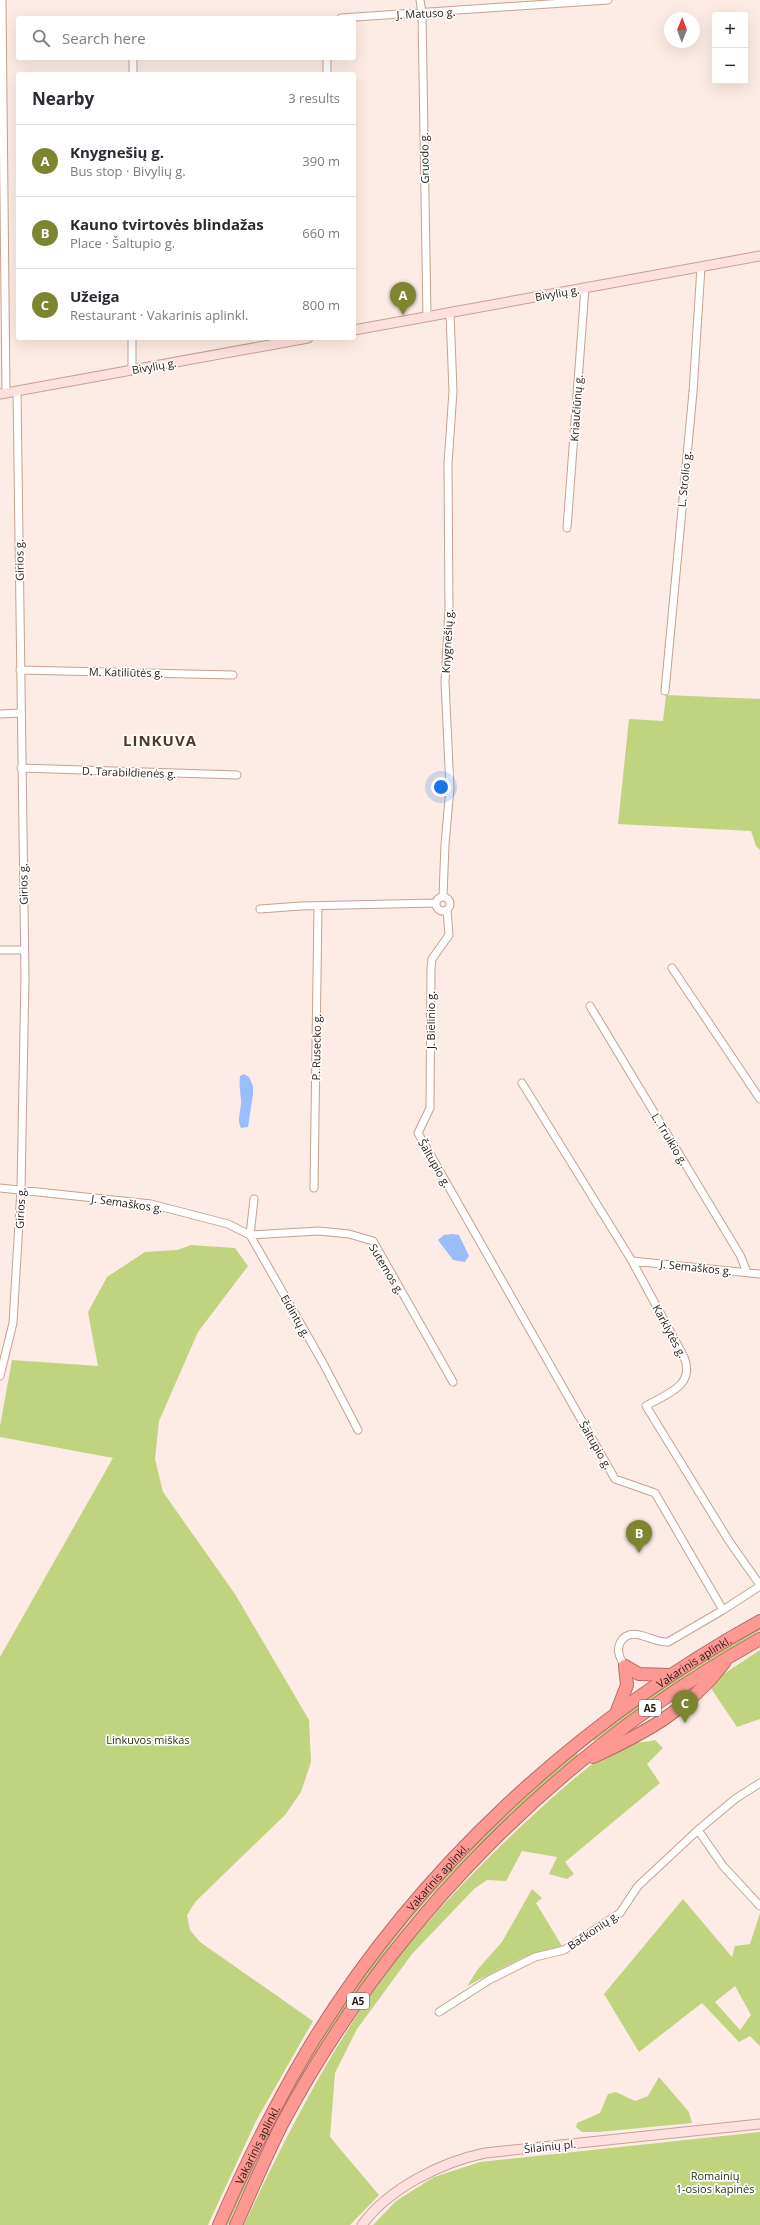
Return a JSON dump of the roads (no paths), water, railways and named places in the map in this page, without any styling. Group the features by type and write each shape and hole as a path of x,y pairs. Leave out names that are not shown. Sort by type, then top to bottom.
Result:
{"highway":[{"name":"Vakarinis aplinkl.","path":"219,2225 268,2120 308,2050 351,1984 397,1923 442,1871 490,1820 548,1769 615,1714 671,1675 760,1621"},
{"name":"Vakarinis aplinkl.","path":"236,2225 281,2127 320,2059 367,1987 434,1903 502,1830 575,1765 631,1721 728,1657 760,1639"},
{"path":"575,1765 645,1732 697,1694 728,1657"},
{"path":"625,1666 639,1674 671,1675"},
{"path":"615,1714 627,1685 625,1666"}],"street":[{"name":"Gruodo g.","path":"420,0 422,13 427,317"},
{"name":"J. Matuso g.","path":"356,17 608,0"},
{"path":"2,3 3,393"},
{"path":"133,60 133,72"},
{"path":"327,60 327,72"},
{"name":"Bivylių g.","path":"356,330 760,256"},
{"name":"L. Strolio g.","path":"665,691 693,392 701,267"},
{"name":"Kriaučiūnų g.","path":"567,528 586,288"},
{"name":"Knygnešių g.","path":"447,910 450,903 448,898 443,896 450,780 446,682 449,609 448,464 453,391 450,313"},
{"path":"132,340 132,370"},
{"name":"Bivylių g.","path":"3,393 297,340"},
{"name":"Girios g.","path":"0,1376 13,1323 21,1189 25,977 20,713 17,391"},
{"name":"M. Katiliūtės g.","path":"20,670 233,675"},
{"path":"0,714 20,713"},
{"name":"D. Tarabildienės g.","path":"21,768 237,775"},
{"path":"436,903 438,898 443,896"},
{"path":"260,909 436,903"},
{"path":"436,903 441,910 447,910"},
{"name":"P. Rusecko g.","path":"314,1188 318,906"},
{"name":"J. Bielinio g.","path":"418,1133 430,1108 431,968 432,959 449,935 447,910"},
{"path":"0,950 24,950"},
{"path":"672,968 760,1099"},
{"name":"L. Truikio g.","path":"590,1006 740,1255 747,1272"},
{"name":"Karklytės g.","path":"522,1083 632,1261 688,1368 686,1378 679,1387 646,1406 729,1541 760,1585"},
{"name":"Šaltupio g.","path":"418,1133 615,1478 655,1493 723,1610"},
{"name":"J. Semaškos g.","path":"0,1188 21,1189 151,1204 228,1224 250,1235"},
{"path":"250,1235 254,1199"},
{"name":"Sutemos g.","path":"250,1235 319,1231 349,1234 373,1241 453,1382"},
{"name":"Eidintų g.","path":"250,1235 323,1363 358,1430"},
{"name":"J. Semaškos g.","path":"632,1261 760,1274"},
{"path":"625,1666 618,1652 619,1645 623,1639 637,1634 644,1635 661,1643 668,1642 723,1610 760,1585"},
{"name":"Bačkonių g.","path":"439,2012 489,1980 535,1957 564,1950 620,1914 638,1886 698,1830 735,1799 760,1783"},
{"path":"698,1830 723,1866 760,1906"},
{"name":"Šilainių pl.","path":"362,2225 381,2205 417,2179 440,2167 463,2158 485,2153 760,2124"}],"water":[{"path":"244,1074 249,1077 253,1086 253,1094 248,1127 241,1128 239,1121 241,1103 240,1076"},
{"path":"444,1235 459,1235 469,1256 465,1262 453,1260 438,1240"}],"place":[{"name":"Knygnešių g.","path":"403,315"},
{"name":"Kauno tvirtovės blindažas","path":"639,1553"},
{"name":"Užeiga","path":"685,1723"}],"district":[{"name":"LINKUVA","path":"160,740"}],"park label":[{"name":"Linkuvos miškas","path":"148,1739"},
{"name":"Romainių 1-osios kapinės","path":"715,2181"}]}
